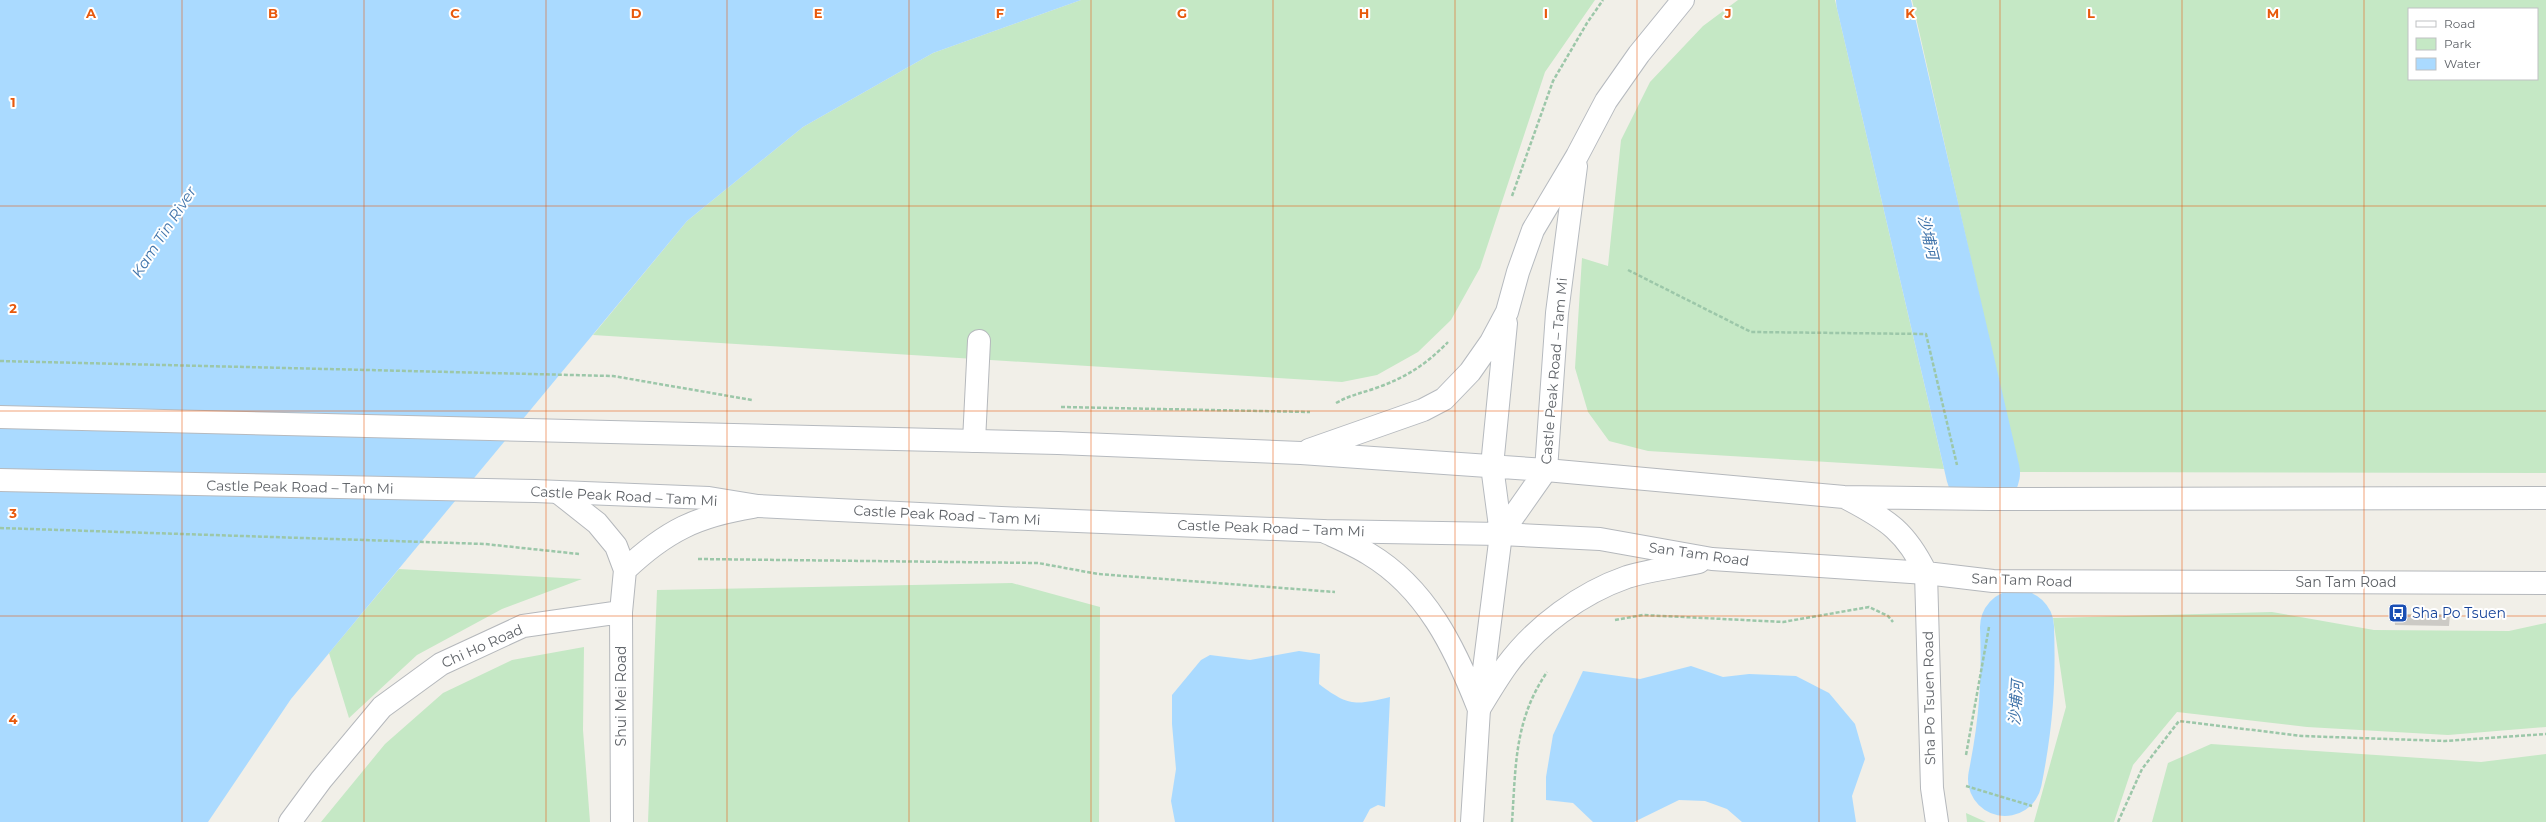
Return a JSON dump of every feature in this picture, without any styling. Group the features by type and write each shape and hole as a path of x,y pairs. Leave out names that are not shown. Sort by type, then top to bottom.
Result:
{"main road":[{"name":"Castle Peak Road – Tam Mi","path":"0,417 974,441 1301,453 1423,410 1444,399 1470,372 1491,342 1507,312 1518,272 1533,230 1578,156 1606,101 1639,54 1683,0"},
{"name":"Castle Peak Road – Tam Mi","path":"0,480 535,492 709,498 758,506 1323,531 1500,534 1546,470 1557,313 1578,156"},
{"path":"1472,822 1479,709 1500,534 1492,466 1507,312"},
{"path":"974,441 979,341"},
{"path":"1301,453 1546,470 1844,497 1982,499 2546,498"},
{"path":"559,493 597,523 616,546 624,564 651,545 685,525 722,512 758,506"},
{"path":"1844,497 1876,513 1898,530 1914,548 1926,573"},
{"path":"1323,531 1370,554 1412,588 1434,616 1451,644 1479,709"},
{"name":"San Tam Road","path":"1500,534 1600,539 1712,559 1926,573 1993,581 2546,583"},
{"path":"1479,709 1507,665 1537,632 1597,589 1628,577 1712,559"},
{"name":"Shui Mei Road","path":"622,822 621,612 624,564"},
{"name":"Sha Po Tsuen Road","path":"1926,573 1932,788 1937,822"},
{"name":"Chi Ho Road","path":"290,822 321,780 382,707 441,664 523,626 621,612"}],"path":[{"path":"1511,198 1553,81 1587,23 1603,0"},
{"path":"1628,270 1751,332 1926,334 1957,468"},
{"path":"1332,406 1350,395 1400,379 1423,366 1451,337"},
{"path":"0,361 612,376 756,401"},
{"path":"1060,407 1312,412"},
{"path":"0,528 485,544 624,564"},
{"path":"692,559 1038,563 1098,574 1335,592"},
{"path":"1610,622 1643,616 1783,622 1869,607 1888,616 1903,636 1928,633"},
{"path":"1965,761 1989,627"},
{"path":"1512,822 1518,743 1524,715 1536,688 1548,671"},
{"path":"2118,822 2142,768 2179,721 2326,737 2444,741 2546,734"},
{"path":"1932,788 1961,785 2032,806"}],"green space":[{"path":"1081,0 1595,0 1545,72 1480,268 1451,320 1418,352 1377,375 1342,382 593,335 687,221 803,127 933,53"},
{"path":"1738,0 1835,0 1944,469 1648,451 1609,441 1588,412 1575,368 1582,258 1608,266 1621,140 1650,82 1703,26"},
{"path":"1912,0 2546,0 2546,473 2019,472"},
{"path":"399,569 582,579 502,609 417,655 349,718 329,653"},
{"path":"1012,583 1100,607 1099,822 648,822 657,590"},
{"path":"2272,612 2374,630 2509,631 2546,623 2546,727 2448,735 2307,727 2177,712 2133,765 2114,822 2034,822 2066,707 2053,618"},
{"path":"584,647 583,730 590,822 321,822 385,744 443,693 512,660"},
{"path":"2211,744 2481,762 2546,754 2546,822 2152,822 2168,763"},
{"path":"1966,813 1986,822 1967,822"}],"water":[{"name":"Kam Tin River","path":"0,0 1081,0 933,53 803,127 687,221 291,699 208,822 0,822"},
{"path":"1299,651 1320,654 1319,684 1338,697 1353,702 1369,702 1390,697 1385,807 1378,805 1370,809 1363,822 1175,822 1171,801 1176,769 1172,724 1172,695 1201,660 1210,655 1250,660"},
{"path":"1691,666 1723,677 1749,674 1796,676 1829,693 1855,724 1865,759 1852,796 1856,822 1742,822 1727,809 1705,801 1679,800 1634,822 1593,822 1573,803 1546,800 1546,777 1553,735 1583,671 1640,679"}],"building":[{"path":"2394,614 2450,614 2449,626 2395,625"}],"waterway":[{"name":"沙埔河","path":"1873,0 1983,473"},
{"name":"沙埔河","path":"2005,779 2012,740 2016,703 2018,666 2017,627"}],"place":[{"name":"Sha Po Tsuen","path":"2398,613"}]}
